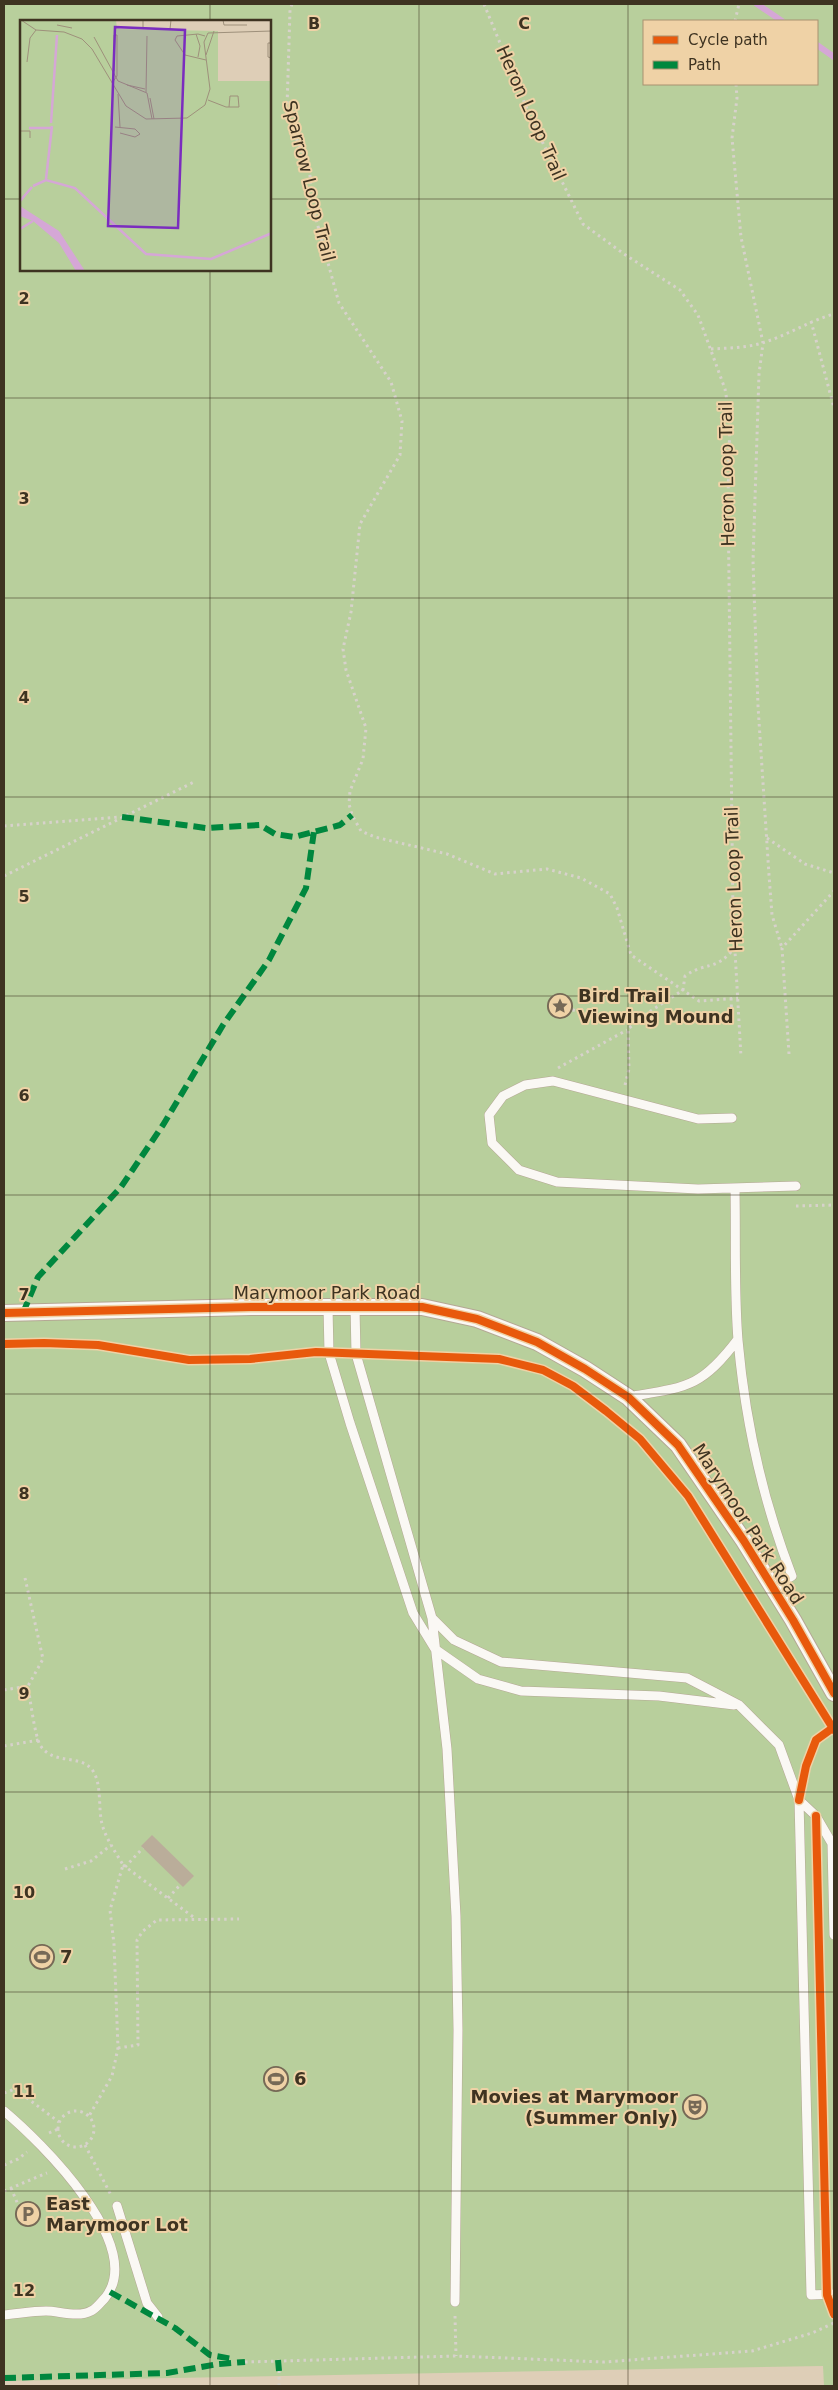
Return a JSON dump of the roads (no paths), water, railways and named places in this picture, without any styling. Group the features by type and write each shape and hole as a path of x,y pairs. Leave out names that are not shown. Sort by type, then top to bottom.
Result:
{"street":[{"name":"Marymoor Park Road","path":"4,1313 422,1307 476,1319 537,1342 586,1369 628,1397 678,1445 744,1541 834,1692"}],"lane":[{"path":"732,1118 698,1118 553,1081 525,1085 502,1096 489,1115 492,1143 519,1170 557,1182 641,1187 735,1188 796,1186"},
{"path":"735,1188 738,1339 747,1414 777,1537 792,1576 773,1587"},
{"path":"328,1307 329,1353 350,1423 413,1613 435,1649 478,1679 521,1691 659,1696 739,1706"},
{"path":"354,1307 356,1354 432,1618 447,1749 456,1916 458,2030 455,2302"},
{"path":"628,1397 674,1390 700,1380 720,1363 738,1339"},
{"path":"432,1618 454,1640 500,1662 687,1678 739,1706 779,1745 799,1800 816,1816 833,1846 834,1934"},
{"path":"834,1727 816,1740 806,1766 799,1800 811,2295 834,2294"},
{"path":"4,2111 50,2154 86,2199 106,2234 114,2258 115,2274 110,2292 90,2312 70,2314 46,2311 4,2316"},
{"path":"117,2206 147,2303 158,2317"}],"waterway":[{"path":"757,4 781,20"},
{"path":"818,46 834,57"}],"place":[{"name":"Bird Trail Viewing Mound","path":"560,1006"},
{"name":"7","path":"42,1957"},
{"name":"6","path":"276,2079"},
{"name":"Movies at Marymoor (Summer Only)","path":"695,2107"},
{"name":"East Marymoor Lot","path":"28,2214"}]}
